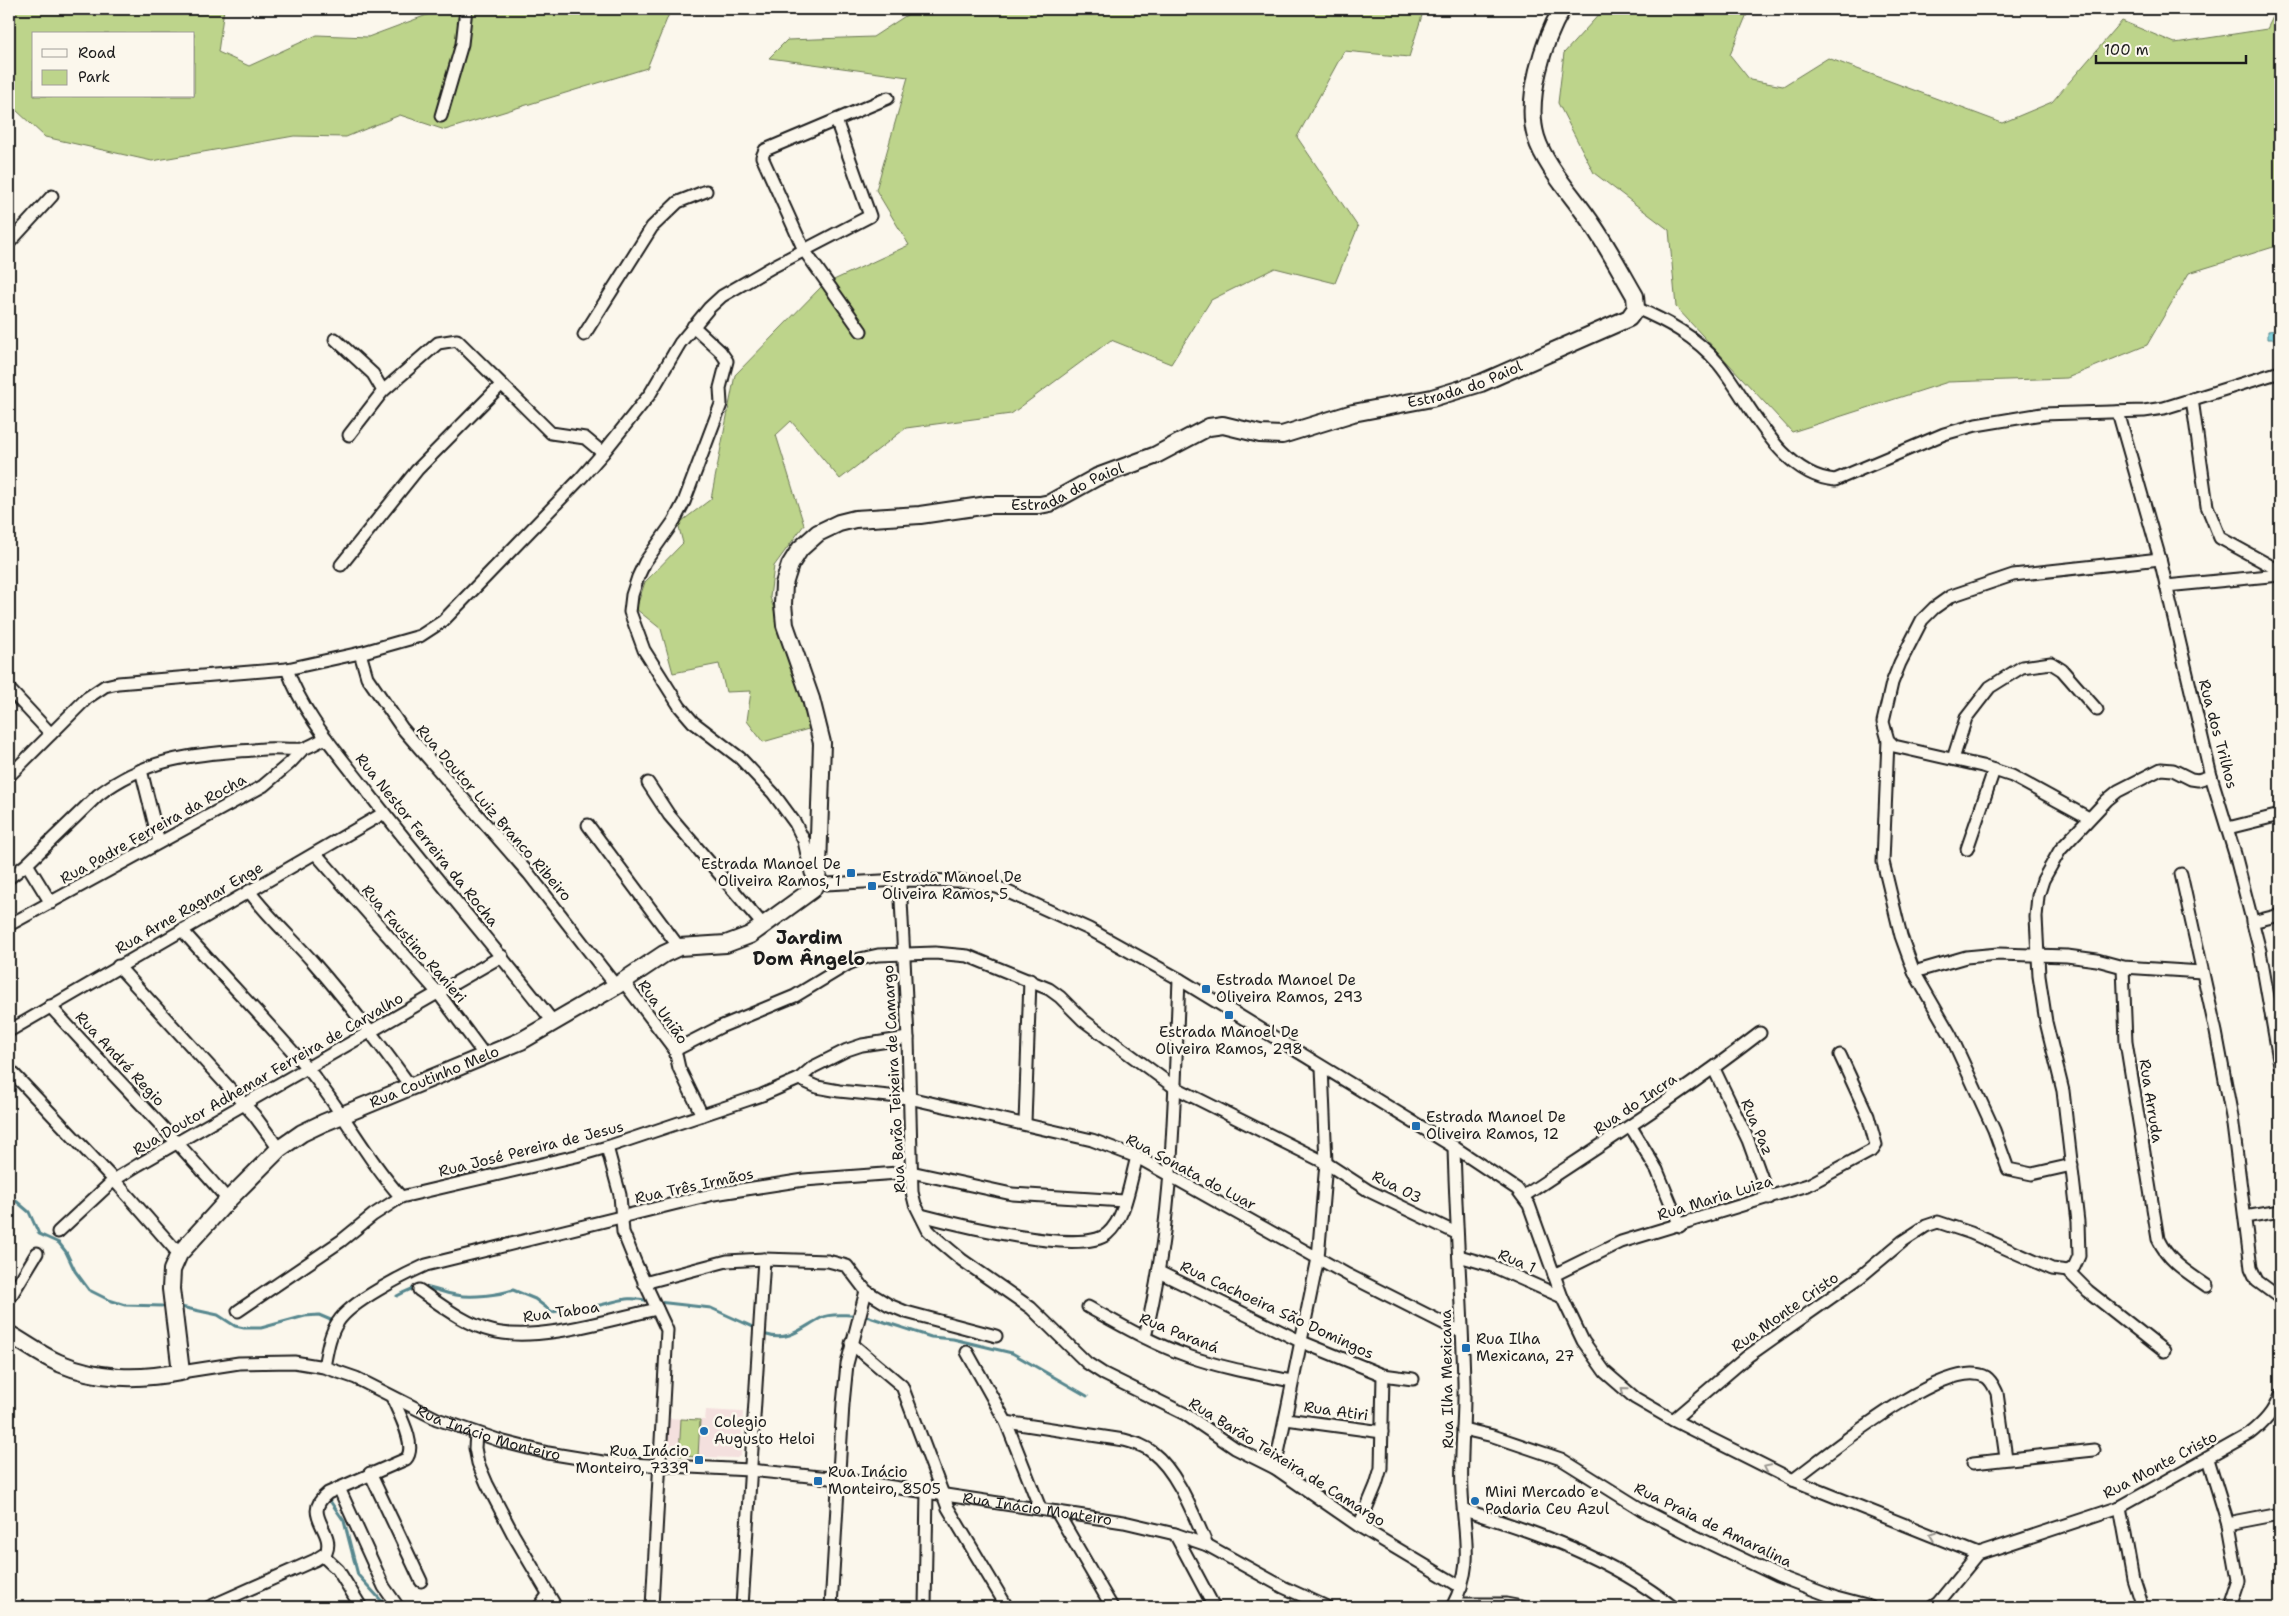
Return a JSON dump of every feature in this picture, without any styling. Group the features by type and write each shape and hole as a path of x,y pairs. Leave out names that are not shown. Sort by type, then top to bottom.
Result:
{"street":[{"path":"441,116 462,44 466,9"},
{"path":"1562,9 1552,26 1538,70 1534,98 1536,136 1544,156 1593,225 1636,302 1675,326 1707,352 1727,374 1758,421 1781,449 1798,465 1821,479 1835,480 1944,434 1976,425 2042,414 2118,412 2164,408 2280,372"},
{"path":"861,331 804,250 762,157 764,150 888,98"},
{"path":"9,776 87,698 105,686 128,682 287,669 360,653 420,636 443,622 603,453 650,394 680,343 693,326 722,296 870,216 836,120"},
{"path":"584,336 652,227 678,202 706,191"},
{"path":"9,243 52,196"},
{"name":"Estrada do Paiol","path":"816,881 822,743 814,707 785,625 784,584 790,565 800,549 818,533 839,523 855,519 920,515 988,504 1045,504 1062,497 1096,477 1154,456 1209,427 1223,425 1260,434 1282,435 1353,412 1432,398 1481,383 1614,326 1628,318 1636,302"},
{"path":"693,326 720,351 727,361 720,388 721,404 693,482 674,521 645,562 632,595 630,612 635,629 657,674 680,707 693,722 740,758 777,799 795,824 804,841 811,874 816,881 826,884 900,880 964,881 997,887 1089,929 1179,979 1509,1182 1524,1196 1562,1297 1583,1341 1605,1372 1618,1385 1635,1398 1673,1420 1793,1480 1978,1554 1938,1603 1932,1607"},
{"path":"335,339 373,374 383,392"},
{"path":"349,434 383,392 438,343 457,340 551,433 585,438 603,453"},
{"path":"341,565 417,470 501,385"},
{"path":"2192,400 2207,506 2220,538 2280,573"},
{"name":"Rua dos Trilhos","path":"2118,412 2160,559 2211,776 2228,828 2260,952 2280,1065"},
{"path":"2072,1165 2032,1174 2008,1169 1994,1130 1951,1036 1914,972 1901,936 1883,862 1888,740 1883,722 1892,683 1922,620 1934,608 1951,596 2013,575 2160,559"},
{"path":"2166,586 2280,573"},
{"name":"Rua Doutor Luiz Branco Ribeiro","path":"360,653 367,677 402,728 529,874 619,984"},
{"path":"1952,758 1966,718 1990,687 2022,667 2051,663 2062,670 2098,710"},
{"name":"Rua Nestor Ferreira da Rocha","path":"287,669 300,699 326,738 437,880 502,956 554,1023"},
{"path":"9,689 51,734"},
{"name":"Rua Padre Ferreira da Rocha","path":"9,925 159,842 204,820 263,786 303,749 326,738"},
{"path":"1888,740 1894,746 1952,758 2012,776 2089,818"},
{"name":"Rua Padre Ferreira da Rocha","path":"9,878 27,864 98,795 110,786 141,770 179,757 273,748 303,749"},
{"path":"2164,1351 2088,1291 2068,1271 2077,1263 2079,1248 2072,1165 2063,1091 2046,1022 2038,954 2036,917 2038,896 2043,880 2060,850 2089,818 2118,791 2161,768 2173,770 2191,779 2198,780 2211,776"},
{"path":"141,770 159,842"},
{"path":"1967,849 1994,770"},
{"path":"648,783 668,815 764,926"},
{"name":"Rua Arne Ragnar Enge","path":"9,1031 384,813"},
{"path":"2228,828 2280,815"},
{"path":"588,825 680,947"},
{"name":"Rua Faustino Ranieri","path":"316,854 438,994 486,1057"},
{"path":"27,864 51,903"},
{"path":"2181,874 2232,1117 2253,1276 2265,1288 2280,1298"},
{"name":"Rua Barão Teixeira de Camargo","path":"900,880 908,1038 912,1192 928,1230 937,1240 962,1260 1031,1308 1087,1363 1104,1374 1185,1414 1235,1448 1275,1468 1359,1526 1461,1587"},
{"name":"Rua Coutinho Melo","path":"181,1372 171,1289 172,1270 179,1254 228,1200 279,1149 302,1132 486,1057 554,1023 619,984 664,954 680,947 726,944 750,935 812,890 816,881"},
{"path":"249,891 268,916 311,960 371,1031 411,1087"},
{"path":"2252,922 2280,915"},
{"path":"182,930 307,1068 344,1115 375,1167 401,1197"},
{"name":"Rua 03","path":"675,1050 720,1027 796,996 860,959 878,955 935,953 968,956 1030,980 1060,997 1083,1020 1174,1087 1326,1163 1370,1191 1456,1233"},
{"path":"1914,972 1966,957 1998,954 2038,954 2097,960 2123,967 2202,972"},
{"name":"Rua Doutor Adhemar Ferreira de Carvalho","path":"58,1232 114,1180 502,956"},
{"path":"118,966 244,1104 279,1149"},
{"name":"Rua Arruda","path":"2123,967 2126,1042 2158,1240 2175,1264 2206,1286"},
{"path":"1145,1337 1159,1272 1170,1175 1179,979"},
{"path":"1025,1123 1030,980"},
{"name":"Rua União","path":"619,984 675,1050 679,1068 702,1115"},
{"name":"Rua André Regio","path":"50,1006 106,1069 179,1143 228,1200"},
{"name":"Rua do Incra","path":"1524,1196 1631,1127 1714,1069 1760,1033"},
{"name":"Rua José Pereira de Jesus","path":"238,1311 341,1241 401,1197 608,1147 733,1106 799,1080 813,1067 847,1050 862,1045 908,1038"},
{"name":"Rua Maria Luiza","path":"1554,1275 1621,1242 1769,1198 1820,1179 1873,1150 1876,1140 1868,1116 1840,1055"},
{"path":"1275,1468 1318,1258 1326,1163 1322,1067"},
{"path":"9,1069 114,1180 179,1254"},
{"name":"Rua Paz","path":"1714,1069 1748,1140 1769,1198"},
{"name":"Rua Sonata do Luar","path":"799,1080 817,1087 909,1098 1025,1123 1092,1140 1137,1157 1318,1258 1461,1332"},
{"path":"1631,1127 1657,1170 1680,1226"},
{"path":"608,1147 623,1216 623,1232 645,1285 667,1330 658,1466 654,1598 652,1607"},
{"name":"Rua Ilha Mexicana","path":"1453,1606 1461,1587 1468,1558 1462,1492 1464,1382 1459,1256 1456,1233 1454,1147"},
{"path":"921,1216 992,1232 1031,1238 1084,1242 1096,1240 1112,1228 1119,1218 1137,1157"},
{"name":"Rua Três Irmãos","path":"324,1366 334,1329 344,1314 388,1285 426,1265 723,1192 804,1180 911,1172 1012,1194 1124,1201"},
{"path":"2246,1218 2280,1211"},
{"name":"Rua Monte Cristo","path":"1673,1420 1741,1362 1860,1277 1904,1241 1932,1223 1944,1222 2052,1269 2068,1271"},
{"path":"9,1298 37,1253"},
{"name":"Rua 1","path":"1459,1256 1490,1265 1562,1297"},
{"path":"645,1285 727,1261 764,1259 828,1261 847,1266 866,1291 906,1312 996,1336"},
{"path":"742,1607 764,1259"},
{"name":"Rua Cachoeira São Domingos","path":"1159,1272 1302,1342 1383,1375 1413,1379"},
{"name":"Rua Taboa","path":"419,1290 444,1307 481,1327 510,1333 546,1332 656,1308"},
{"path":"831,1607 843,1404 852,1343 866,1291"},
{"name":"Rua Paraná","path":"1088,1307 1160,1345 1204,1361 1292,1381"},
{"name":"Rua Inácio Monteiro","path":"9,1334 58,1363 100,1376 145,1378 239,1363 285,1362 324,1366 356,1378 437,1419 476,1433 548,1453 609,1463 750,1470 840,1479 1124,1522 1175,1534 1207,1545 1283,1588 1326,1607"},
{"path":"852,1343 902,1386 941,1493 954,1519 1007,1607"},
{"path":"967,1352 1006,1422 1040,1508"},
{"path":"1359,1526 1379,1476 1383,1375"},
{"path":"1793,1480 1920,1390 1950,1378 1981,1375 1993,1383 1997,1393 2006,1458"},
{"name":"Rua Monte Cristo","path":"1978,1554 2120,1507 2208,1459 2262,1425 2271,1415 2280,1395"},
{"path":"209,1607 323,1556 328,1548 328,1543 316,1511 317,1503 328,1493 370,1473 406,1459 410,1454 410,1443 392,1397"},
{"name":"Rua Atiri","path":"1286,1418 1382,1432"},
{"path":"1006,1422 1140,1444 1153,1452 1167,1468 1187,1501 1207,1545"},
{"name":"Rua Praia de Amaralina","path":"1463,1429 1499,1438 1561,1459 1641,1509 1688,1533 1778,1576 1836,1598 1870,1607"},
{"path":"476,1433 475,1448 478,1463 487,1484 513,1534 556,1607"},
{"path":"1973,1463 2094,1450"},
{"path":"2208,1459 2228,1524 2238,1580 2229,1607"},
{"path":"370,1473 421,1581"},
{"path":"338,1488 384,1587 398,1607"},
{"path":"925,1607 927,1491"},
{"path":"2120,1507 2133,1579 2142,1607"},
{"path":"1464,1510 1547,1537 1589,1556 1626,1574 1673,1607"},
{"path":"1057,1512 1112,1607"},
{"path":"2228,1524 2280,1514"},
{"path":"1175,1534 1214,1607"},
{"path":"323,1556 338,1570 361,1607"},
{"path":"539,1607 548,1596"},
{"path":"1453,1606 1506,1604 1522,1607"}],"shaded area":[{"name":"Colegio Augusto Heloi","path":"706,1410 743,1412 741,1455 737,1458 669,1456 665,1453 667,1418 705,1420"}],"green space":[{"path":"9,9 224,9 218,52 249,66 317,35 368,37 443,9 671,9 647,68 445,130 400,115 346,137 294,136 152,161 45,137 16,110 9,116"},
{"path":"916,9 1424,9 1409,57 1344,51 1297,137 1358,227 1335,283 1275,268 1211,300 1171,364 1111,340 1011,414 906,428 840,479 791,421 776,435 804,525 774,566 770,597 812,728 763,742 747,721 751,691 726,692 719,664 673,673 661,629 636,609 645,582 683,543 678,524 711,499 735,375 823,285 909,245 876,190 908,77 769,58 787,40 873,37"},
{"path":"1604,9 1749,9 1730,55 1750,80 1783,86 1828,58 2002,123 2052,102 2122,21 2175,43 2267,29 2277,9 2280,9 2280,245 2189,273 2147,345 2067,378 1948,382 1792,432 1676,307 1669,230 1594,173 1558,103 1564,53"},
{"path":"681,1419 700,1420 698,1457 679,1456"}],"water":[{"path":"2280,330 2280,339 2268,339 2268,331"}],"waterway":[{"path":"9,1195 29,1212 39,1234 59,1243 66,1252 75,1271 89,1290 109,1300 125,1305 162,1306"},
{"path":"397,1296 421,1287 456,1295 470,1296 493,1295 513,1290 535,1299 552,1312 627,1299 650,1301"},
{"path":"658,1302 711,1308 753,1327"},
{"path":"181,1307 218,1315 235,1326 244,1328 261,1328 305,1316 319,1315 333,1321"},
{"path":"767,1335 775,1337 789,1335 828,1315 852,1315"},
{"path":"863,1315 931,1337 953,1339 1012,1353 1087,1396"},
{"path":"330,1501 344,1521 358,1575 387,1607"}],"place":[{"name":"Estrada Manoel De Oliveira Ramos, 1","path":"851,873"},
{"name":"Estrada Manoel De Oliveira Ramos, 5","path":"872,886"},
{"name":"Estrada Manoel De Oliveira Ramos, 293","path":"1206,989"},
{"name":"Estrada Manoel De Oliveira Ramos, 298","path":"1229,1015"},
{"name":"Estrada Manoel De Oliveira Ramos, 12","path":"1416,1126"},
{"name":"Rua Ilha Mexicana, 27","path":"1466,1348"},
{"name":"Colegio Augusto Heloi","path":"704,1431"},
{"name":"Rua Inácio Monteiro, 7339","path":"699,1460"},
{"name":"Rua Inácio Monteiro, 8505","path":"818,1481"},
{"name":"Mini Mercado e Padaria Ceu Azul","path":"1475,1501"}],"district":[{"name":"Jardim Dom Ângelo","path":"809,948"}]}
